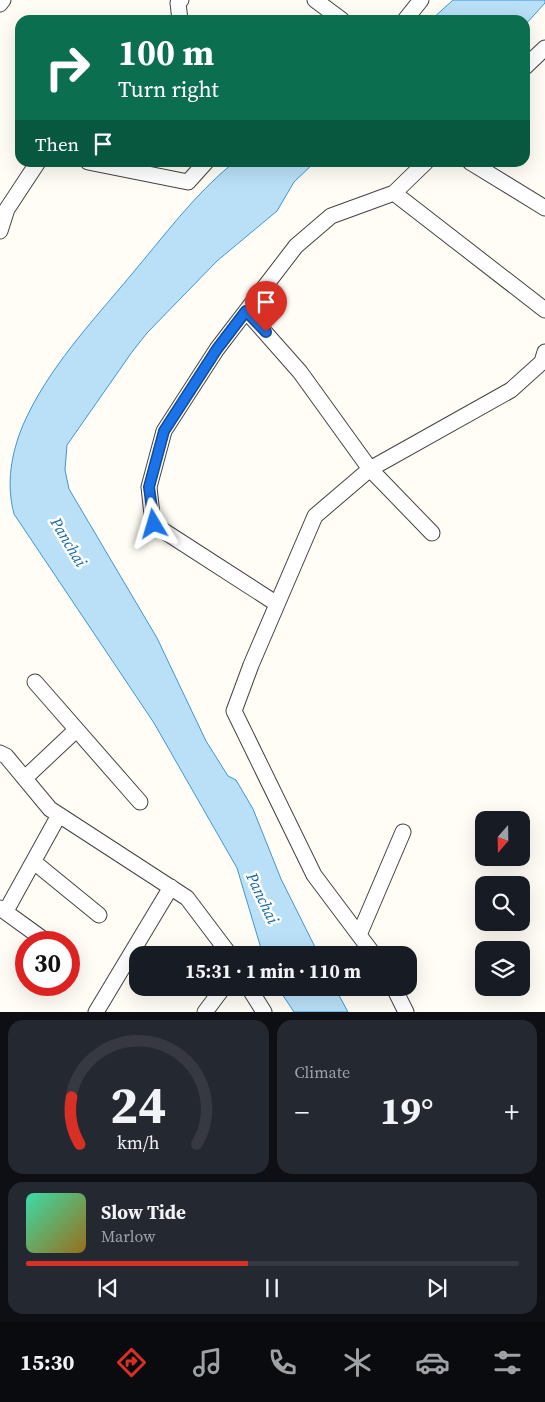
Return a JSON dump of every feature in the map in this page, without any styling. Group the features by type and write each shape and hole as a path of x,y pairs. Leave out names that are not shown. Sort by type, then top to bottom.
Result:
{"street":[{"path":"0,4 3,0"},
{"path":"179,15 178,3 181,0"},
{"path":"315,0 335,15"},
{"path":"409,15 421,0"},
{"path":"530,62 545,48"},
{"path":"0,231 8,209 35,167"},
{"path":"113,167 188,182 202,167"},
{"path":"278,604 154,524 149,487 164,431 217,349 296,246 331,216 394,193 421,167"},
{"path":"478,167 545,208"},
{"path":"394,193 545,310"},
{"path":"246,311 300,372 370,470 432,533"},
{"path":"367,946 314,875 234,711 315,516 370,470 511,390 542,362 545,352"},
{"path":"35,682 140,802"},
{"path":"25,778 76,730"},
{"path":"0,752 25,778 50,809 187,898 223,946"},
{"path":"32,931 3,910 34,862 59,815"},
{"path":"359,935 403,832"},
{"path":"34,862 99,915"},
{"path":"96,1012 171,887"},
{"path":"206,1012 218,996"},
{"path":"255,996 264,1012"},
{"path":"398,996 406,1012"}],"water":[{"path":"453,0 545,0 545,3 530,20 530,15 436,15"},
{"name":"Panchai","path":"228,167 310,167 294,182 277,211 217,261 147,333 67,445 65,470 69,489 157,638 206,741 228,776 236,780 253,809 281,879 314,946 260,946 237,868 154,723 14,514 10,492 11,469 15,447 33,404 45,384 86,328 205,189"},
{"path":"283,996 339,996 348,1012 294,1012"}],"route":[{"path":"154,524 149,487 164,431 217,349 246,311 266,332"}]}
